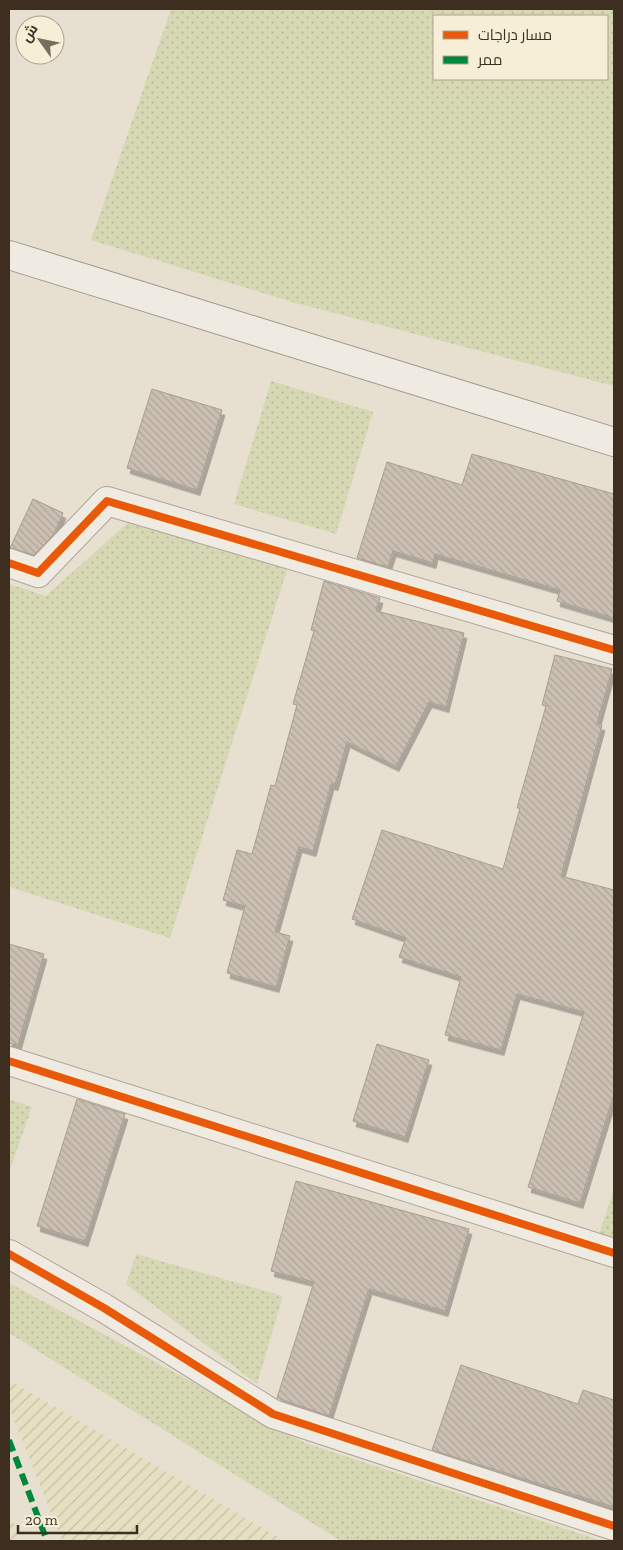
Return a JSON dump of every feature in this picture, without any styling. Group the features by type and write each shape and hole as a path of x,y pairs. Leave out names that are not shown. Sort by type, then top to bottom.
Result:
{"street":[{"path":"9,255 614,442"},
{"path":"9,564 38,573 107,501 614,650"},
{"path":"9,1061 614,1253"},
{"path":"9,1254 104,1308 273,1414 614,1526"}],"shaded area":[{"path":"9,1380 285,1541 62,1541 9,1407"},
{"path":"9,1512 20,1541 9,1541"}],"green space":[{"path":"171,9 614,9 614,386 292,302 91,240"},
{"path":"271,381 373,412 336,534 234,504"},
{"path":"131,520 289,564 170,938 9,887 9,584 46,596"},
{"path":"9,1099 32,1107 9,1172"},
{"path":"614,1189 614,1253 595,1247"},
{"path":"136,1254 283,1296 257,1384 126,1284"},
{"path":"9,1283 305,1443 602,1541 341,1541 9,1333"}],"building":[{"path":"152,389 222,410 197,490 127,468"},
{"path":"472,454 614,494 614,618 557,601 560,590 435,554 433,563 393,551 388,567 357,558 387,462 462,485"},
{"path":"33,499 63,513 54,534 34,555 10,548"},
{"path":"324,581 380,598 376,611 464,633 446,707 429,702 396,766 347,742 335,785 331,784 313,851 299,847 275,932 290,936 276,987 227,973 245,906 223,900 237,850 252,854 271,785 275,786 297,705 293,704 314,631 311,630"},
{"path":"555,655 612,669 597,724 602,725 561,876 614,890 614,1094 580,1203 528,1187 584,1012 517,994 501,1050 445,1035 461,977 399,957 406,938 352,919 382,830 503,869 520,808 517,808 546,706 542,705"},
{"path":"9,944 44,954 18,1045 9,1043"},
{"path":"377,1044 429,1060 405,1137 353,1121"},
{"path":"77,1099 125,1114 85,1241 37,1226"},
{"path":"296,1181 469,1229 445,1311 369,1289 329,1416 277,1398 314,1282 271,1271"},
{"path":"461,1365 578,1404 583,1390 614,1400 614,1507 432,1450"}],"marked path":[{"path":"9,1440 47,1541"}],"cycle path":[{"path":"9,563 38,573 107,501 614,650"},
{"path":"9,1061 614,1253"},
{"path":"9,1254 104,1308 273,1414 614,1526"}]}
